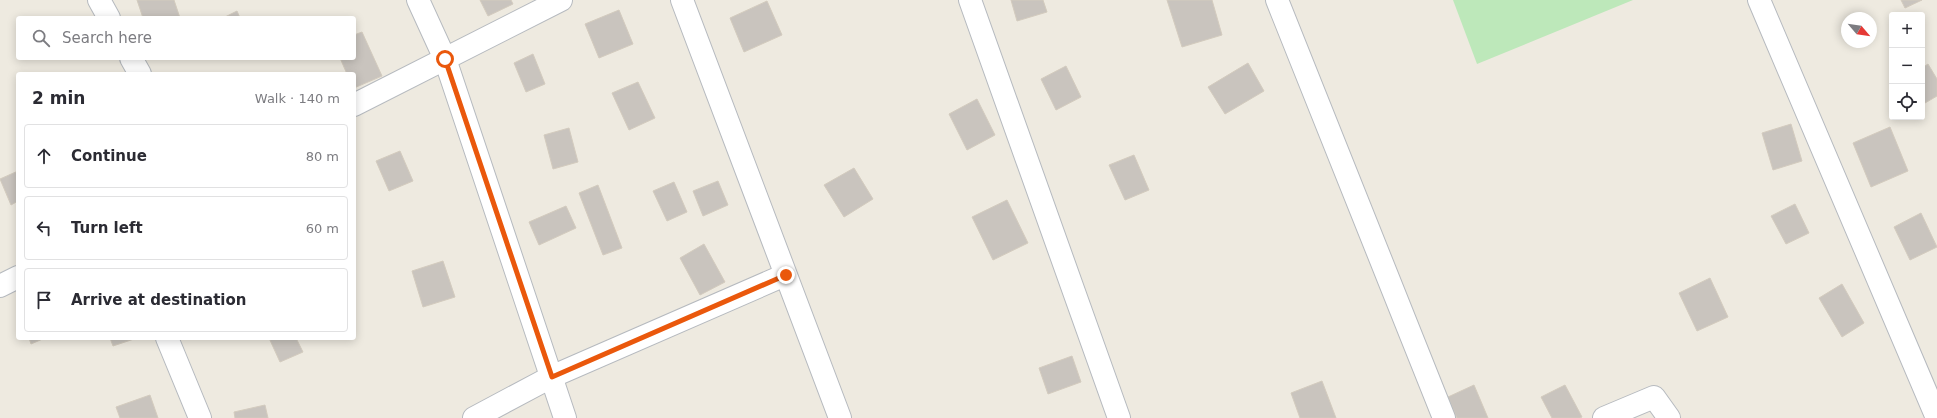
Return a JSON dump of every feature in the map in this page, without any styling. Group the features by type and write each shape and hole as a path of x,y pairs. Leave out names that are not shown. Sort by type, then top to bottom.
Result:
{"street":[{"path":"99,0 108,16"},
{"path":"418,0 445,59 565,418"},
{"path":"356,104 561,0"},
{"path":"682,0 840,418"},
{"path":"970,0 1119,418"},
{"path":"1277,0 1444,418"},
{"path":"1759,0 1937,418"},
{"path":"132,60 139,72"},
{"path":"474,418 552,377 786,275"},
{"path":"0,286 16,278"},
{"path":"168,340 200,418"},
{"path":"1604,418 1654,397 1669,418"}],"green space":[{"path":"1453,0 1633,0 1477,64"}],"building":[{"path":"137,0 174,0 179,16 142,16"},
{"path":"480,0 511,0 513,4 488,16"},
{"path":"1011,0 1043,0 1047,12 1017,21"},
{"path":"1167,0 1212,0 1222,35 1182,47"},
{"path":"1901,0 1922,0 1905,8"},
{"path":"767,1 782,35 744,52 730,18"},
{"path":"619,10 633,44 599,58 585,24"},
{"path":"237,11 239,16 227,16"},
{"path":"362,32 382,76 356,87 356,72 346,72 341,60 356,60 356,34"},
{"path":"533,54 545,84 526,92 514,63"},
{"path":"1248,63 1264,91 1225,114 1208,87"},
{"path":"1928,64 1937,79 1937,96 1925,103 1925,84 1925,66"},
{"path":"1066,66 1081,97 1056,110 1041,79"},
{"path":"638,82 655,118 629,130 612,93"},
{"path":"977,99 995,135 967,150 949,114"},
{"path":"1791,124 1802,161 1773,170 1762,133"},
{"path":"1890,127 1908,171 1871,187 1853,143"},
{"path":"569,128 578,162 553,169 544,135"},
{"path":"400,151 413,181 389,191 376,161"},
{"path":"1134,155 1149,190 1125,200 1109,165"},
{"path":"854,168 873,199 844,217 824,185"},
{"path":"16,172 16,202 11,205 0,179"},
{"path":"718,181 728,205 703,216 693,191"},
{"path":"674,182 687,212 667,221 653,191"},
{"path":"598,185 622,248 603,255 579,193"},
{"path":"1007,200 1028,243 993,260 972,217"},
{"path":"1795,204 1809,233 1786,244 1771,216"},
{"path":"566,206 576,228 539,245 529,222"},
{"path":"1921,213 1937,247 1910,260 1894,227"},
{"path":"704,244 725,282 700,295 680,258"},
{"path":"443,261 455,297 423,307 412,271"},
{"path":"1710,278 1728,317 1697,331 1679,293"},
{"path":"1842,284 1864,323 1842,337 1819,298"},
{"path":"30,340 40,340 31,344"},
{"path":"111,340 131,340 113,346"},
{"path":"270,340 297,340 303,352 280,362"},
{"path":"1072,356 1081,382 1048,394 1039,368"},
{"path":"1322,381 1336,418 1300,418 1291,393"},
{"path":"1474,385 1488,418 1457,418 1448,397"},
{"path":"1565,385 1582,417 1580,418 1552,418 1541,397"},
{"path":"150,395 158,418 120,418 116,407"},
{"path":"265,405 268,418 235,418 234,412"}],"route":[{"path":"445,59 552,377 786,275"}]}
